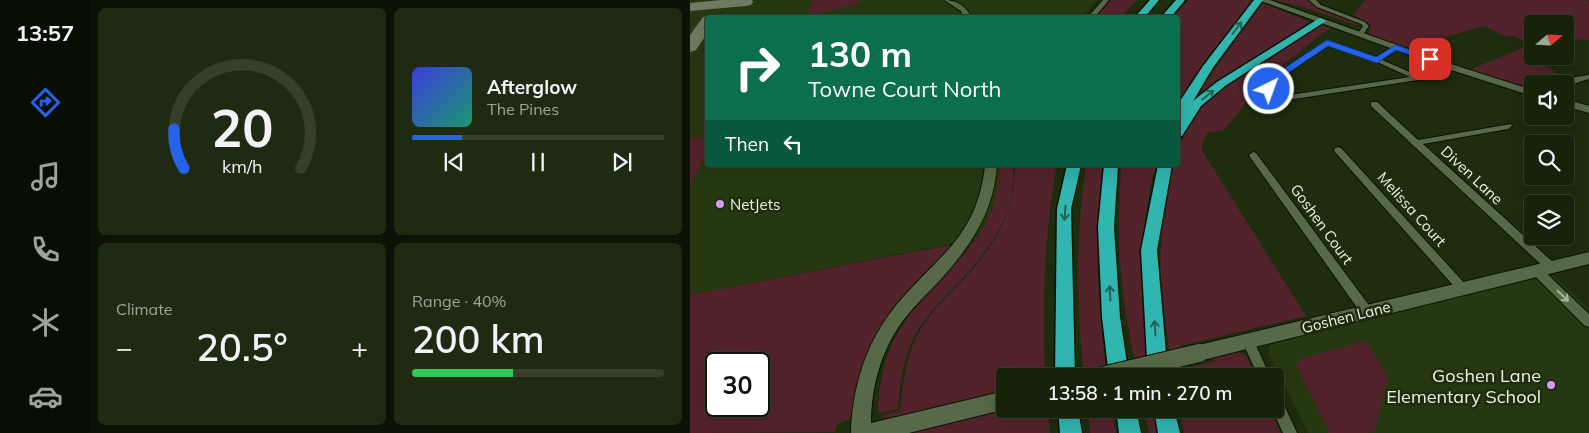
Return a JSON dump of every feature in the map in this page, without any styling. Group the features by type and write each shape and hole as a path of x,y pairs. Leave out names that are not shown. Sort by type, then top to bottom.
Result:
{"highway":[{"path":"1134,15 1144,0"},
{"path":"1141,15 1155,0"},
{"path":"1167,15 1181,0"},
{"path":"1180,115 1184,104 1258,2"},
{"path":"1180,130 1197,104 1221,84 1320,21"},
{"path":"1065,368 1064,209 1074,167"},
{"path":"1111,167 1106,227 1111,317 1118,368"},
{"path":"1157,368 1150,250 1165,167"},
{"path":"1069,418 1071,433"},
{"path":"1128,418 1130,433"},
{"path":"1166,418 1169,433"}],"street":[{"path":"948,0 964,10 966,15"},
{"path":"1093,15 1106,0"},
{"path":"1312,0 1318,6 1363,23 1366,29 1360,35"},
{"path":"1258,2 1524,89"},
{"path":"1418,78 1377,60 1327,43 1277,77 1270,84 1269,89 1281,99 1418,78 1444,74"},
{"path":"1377,60 1396,47"},
{"path":"1574,81 1589,77"},
{"name":"Diven Lane","path":"1374,104 1543,269 1589,322"},
{"path":"1574,105 1589,110"},
{"path":"1416,143 1508,126"},
{"name":"Melissa Court","path":"1338,150 1463,289"},
{"name":"Goshen Court","path":"1253,155 1367,312"},
{"path":"860,433 863,398 876,358 892,324 915,295 965,242 980,214 991,186 991,167"},
{"name":"Goshen Lane","path":"1136,368 1589,258"},
{"path":"1248,341 1260,368"},
{"path":"870,433 996,402"},
{"path":"1283,418 1290,433"}],"shaded area":[{"path":"690,0 1097,0 1084,15 705,15 705,151 690,153"},
{"path":"813,0 860,0 857,4 814,15 807,15"},
{"path":"1110,0 1137,0 1123,15 1097,15"},
{"path":"1188,0 1255,0 1308,21 1310,24 1196,98 1225,54 1263,4 1253,1 1214,53 1180,106 1180,15 1176,15"},
{"path":"1275,0 1309,0 1319,8 1361,25 1355,25"},
{"path":"1365,0 1586,0 1589,2 1589,40 1574,39 1574,15 1524,15 1524,41 1513,36 1505,36 1484,26 1406,48 1368,34 1371,25 1353,15"},
{"path":"1319,26 1331,27 1265,79 1224,130 1207,133 1201,149 1306,316 1180,346 1182,368 1171,368 1160,275 1162,217 1172,167 1180,167 1180,147 1185,131 1194,117 1217,93 1246,72"},
{"path":"1524,47 1524,65 1546,65 1559,75 1524,75 1524,87 1469,70"},
{"path":"705,136 705,157 690,186 690,138"},
{"path":"705,157 705,167 999,167 1000,176 997,196 989,217 976,239 690,295 690,186"},
{"path":"999,167 1013,167 1011,197 1000,227 992,242 972,268 919,328 906,357 898,409 878,413 882,376 893,342 920,301 967,251 980,233 990,213 997,191"},
{"path":"1015,167 1057,167 1052,191 1045,270 1045,368 996,368 996,395 890,419 880,416 900,411 907,364 921,328 932,313 974,268 993,242 1001,228 1011,198"},
{"path":"1086,167 1102,167 1097,263 1106,368 1083,368 1078,297 1080,217"},
{"path":"1121,167 1156,167 1146,217 1143,270 1153,368 1136,368 1126,312 1119,246"},
{"path":"950,245 950,249 946,254 902,296 882,324 864,362 851,416 848,420 837,424 835,432 690,433 690,295"},
{"path":"1550,272 1589,309 1589,433 1308,433 1284,384 1284,368 1276,368 1270,356 1268,348 1275,342"},
{"path":"1366,341 1388,377 1375,430 1366,433 1330,433 1296,365 1300,359"},
{"path":"1236,352 1246,355 1252,368 1186,368 1215,361 1210,356"},
{"path":"996,411 996,418 1049,418 1050,433 903,433"},
{"path":"1089,418 1114,418 1116,433 1090,433"},
{"path":"1145,418 1161,418 1163,433 1149,433"},
{"path":"1181,418 1274,418 1281,433 1184,433"}],"taxiway":[{"path":"690,7 746,2"},
{"path":"690,47 705,24"}],"place":[{"name":"NetJets","path":"720,204"},
{"name":"Goshen Lane Elementary School","path":"1551,385"}],"route":[{"path":"1269,89 1268,86 1277,77 1327,43 1332,43 1377,60 1396,47 1430,59"}]}
